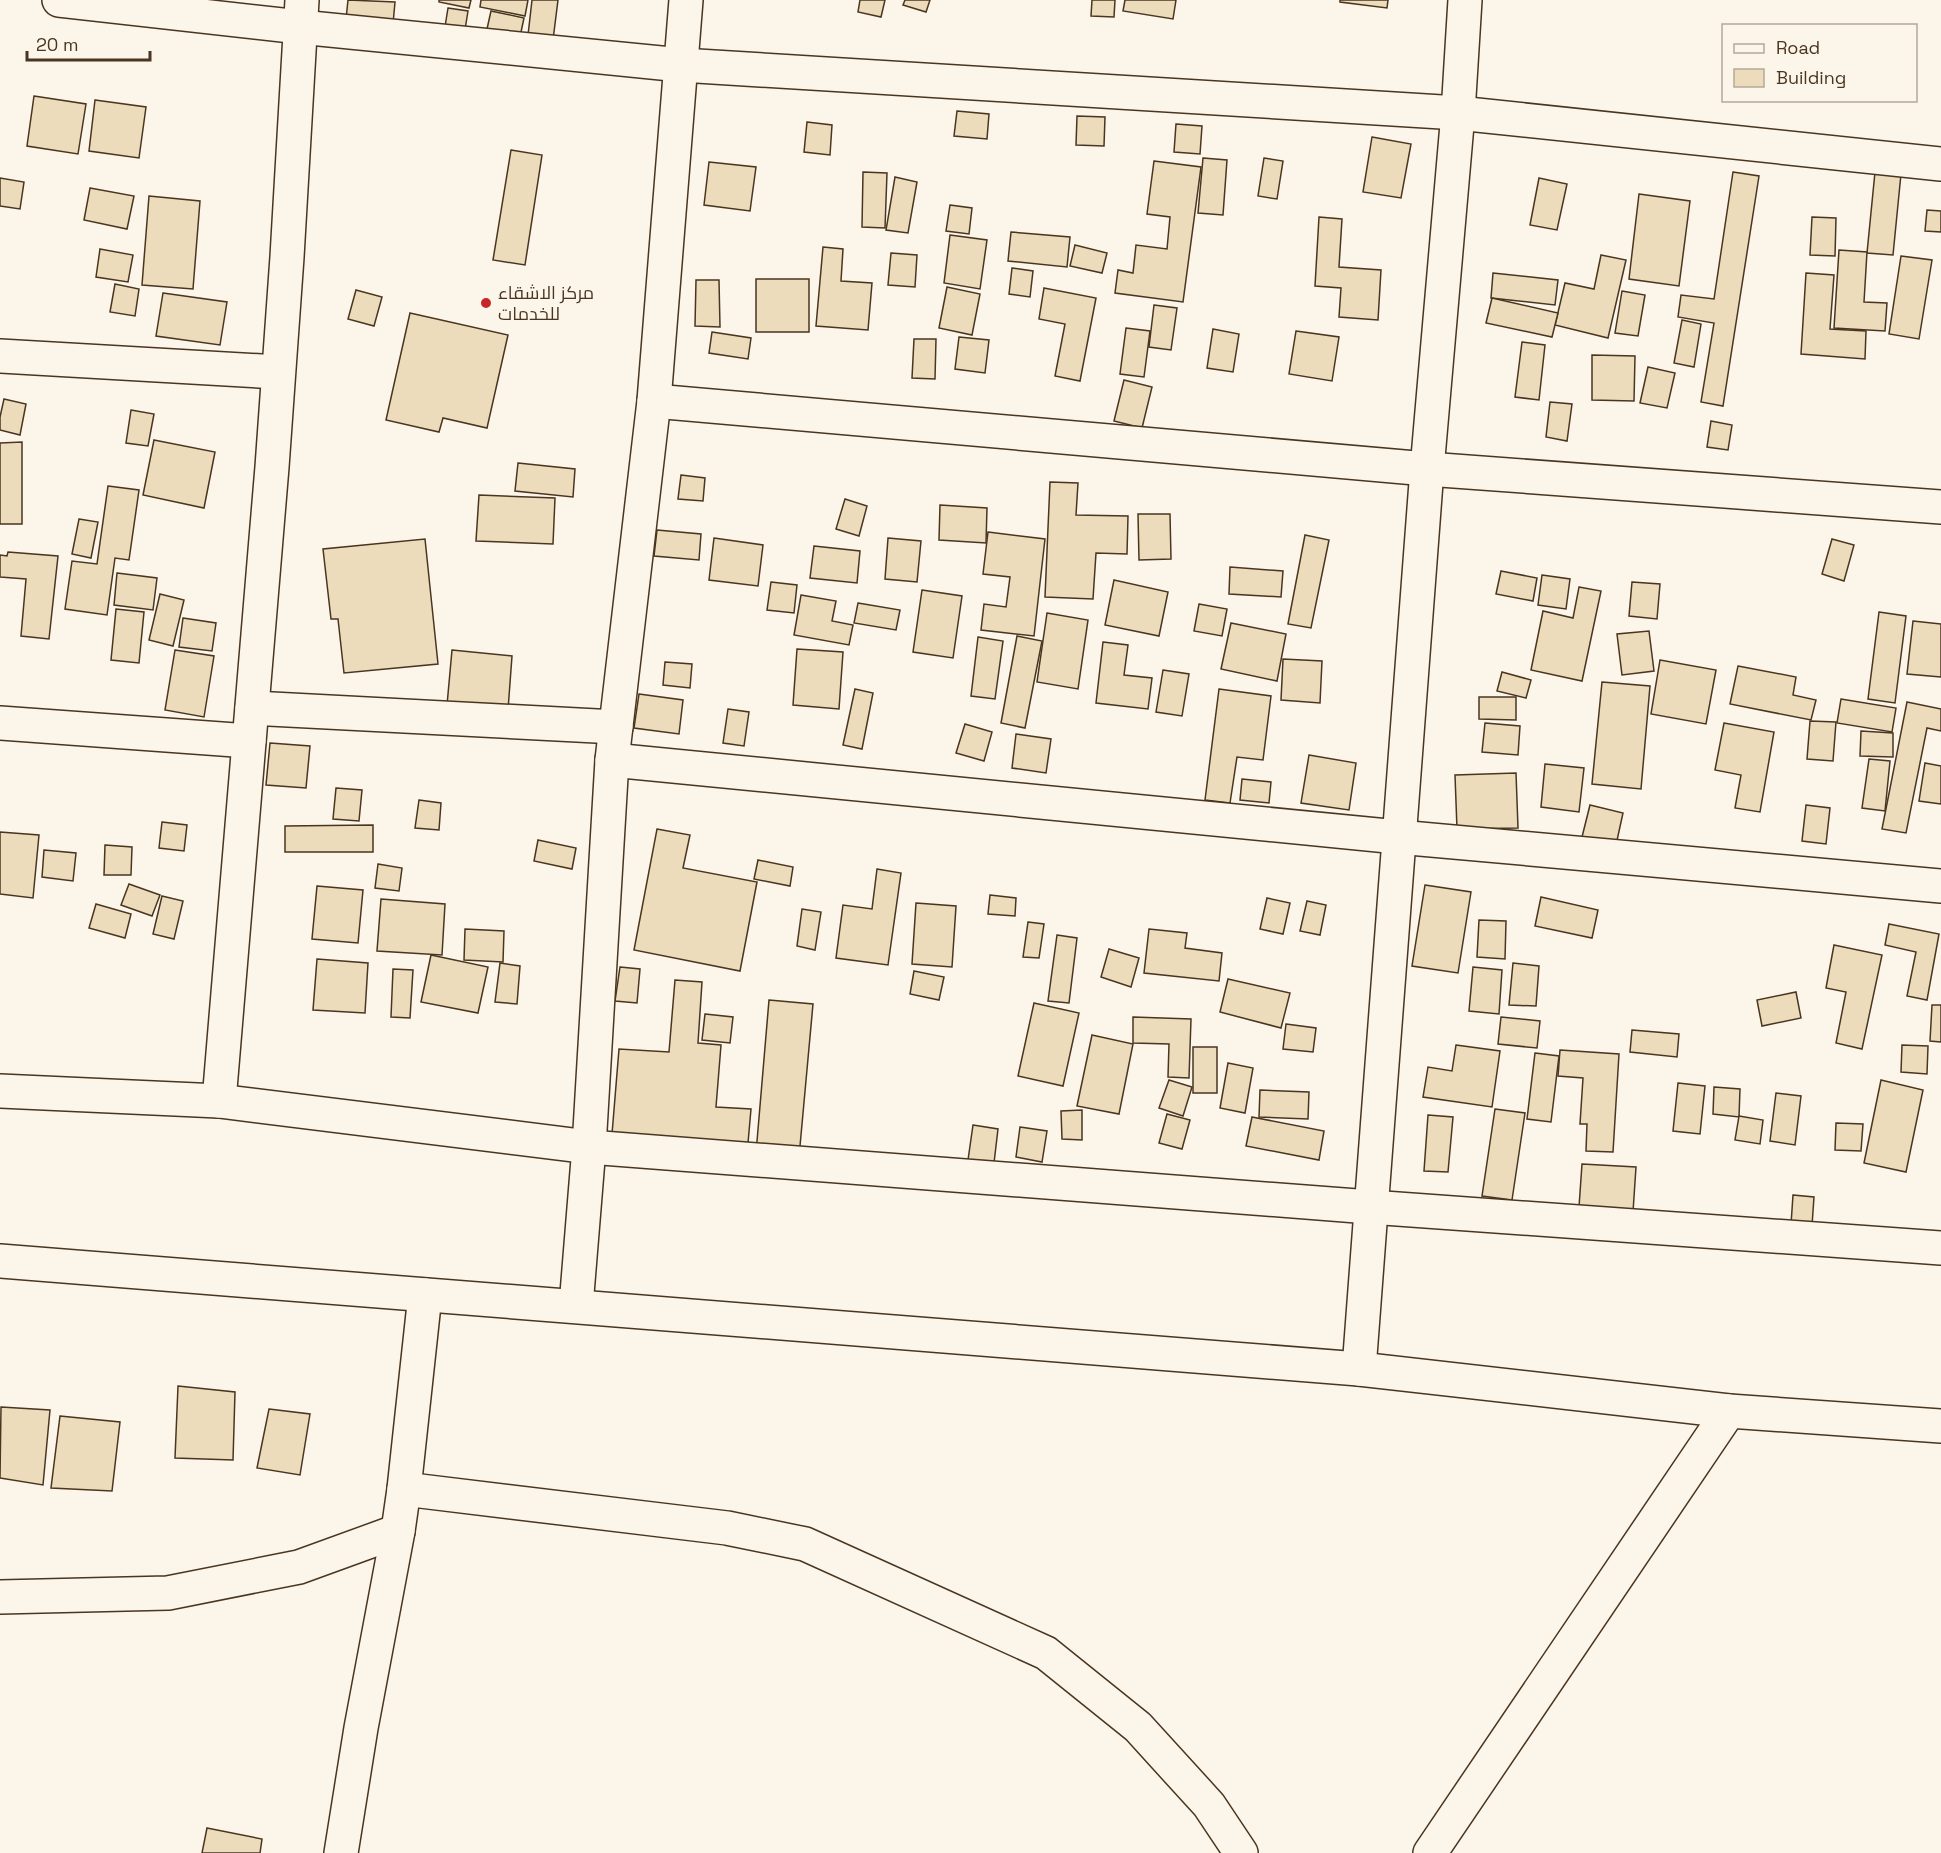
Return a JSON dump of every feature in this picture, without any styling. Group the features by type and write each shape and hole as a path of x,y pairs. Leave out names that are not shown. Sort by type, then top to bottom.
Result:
{"street":[{"path":"59,0 301,14 681,64 1458,113 1941,164"},
{"path":"576,1306 612,760 654,401 686,0"},
{"path":"1359,1369 1398,837 1458,113 1465,0"},
{"path":"219,1101 272,467 301,14"},
{"path":"0,356 278,372"},
{"path":"654,401 1427,470 1941,507"},
{"path":"252,708 616,727"},
{"path":"0,723 249,741"},
{"path":"612,760 1398,837 1941,886"},
{"path":"0,1091 219,1101 588,1147 1941,1248"},
{"path":"0,1261 1359,1369 1729,1411 1941,1425"},
{"path":"341,1853 361,1728 398,1531 425,1294"},
{"path":"1430,1853 1729,1411"},
{"path":"404,1490 727,1528 806,1544 1047,1653 1138,1727 1209,1805 1241,1853"},
{"path":"0,1597 168,1593 299,1566 398,1531"}],"building":[{"path":"348,0 395,2 392,35 345,29"},
{"path":"439,0 471,0 469,8 439,2"},
{"path":"481,0 528,0 525,16 480,7"},
{"path":"532,0 558,0 552,48 527,44"},
{"path":"860,0 885,0 881,17 858,12"},
{"path":"905,0 930,0 926,12 903,5"},
{"path":"1092,0 1115,0 1114,17 1091,16"},
{"path":"1125,0 1176,0 1173,19 1123,11"},
{"path":"1340,0 1388,0 1387,8 1340,2"},
{"path":"448,8 468,11 464,36 444,33"},
{"path":"491,11 524,18 518,46 485,38"},
{"path":"34,96 86,104 78,154 27,146"},
{"path":"95,100 146,107 139,158 89,151"},
{"path":"957,111 989,114 987,139 954,136"},
{"path":"1077,116 1105,117 1104,146 1076,145"},
{"path":"807,122 832,125 830,155 804,152"},
{"path":"1176,124 1202,126 1200,154 1174,152"},
{"path":"1372,137 1411,144 1401,198 1363,192"},
{"path":"511,150 542,155 525,265 493,260"},
{"path":"1203,158 1227,160 1223,215 1198,213"},
{"path":"1264,158 1283,161 1277,199 1258,196"},
{"path":"1154,161 1201,167 1183,302 1115,293 1118,270 1133,273 1136,245 1167,249 1170,217 1147,214"},
{"path":"709,162 756,167 750,211 704,205"},
{"path":"863,172 887,173 885,228 862,227"},
{"path":"1733,172 1759,176 1723,406 1701,402 1714,323 1678,317 1681,295 1714,299"},
{"path":"1875,172 1901,174 1893,255 1867,253"},
{"path":"895,177 917,182 908,233 886,230"},
{"path":"0,178 24,182 20,209 0,206"},
{"path":"1539,178 1567,184 1557,230 1530,225"},
{"path":"90,188 134,196 127,229 84,220"},
{"path":"1639,194 1690,201 1679,286 1629,279"},
{"path":"149,196 200,201 193,289 142,285"},
{"path":"950,205 972,208 969,234 946,231"},
{"path":"1927,210 1941,211 1941,232 1925,231"},
{"path":"1319,217 1342,219 1339,267 1381,270 1378,320 1339,317 1341,288 1315,286"},
{"path":"1812,217 1836,218 1835,256 1810,255"},
{"path":"1011,232 1070,237 1067,267 1008,261"},
{"path":"950,235 987,240 980,289 944,283"},
{"path":"1075,245 1107,253 1102,273 1070,266"},
{"path":"823,247 843,249 841,281 872,283 868,330 816,326"},
{"path":"100,249 133,255 128,282 96,277"},
{"path":"1839,250 1867,252 1864,302 1887,303 1885,331 1834,328"},
{"path":"891,253 917,255 915,287 888,285"},
{"path":"1601,255 1626,260 1608,338 1555,325 1565,283 1594,289"},
{"path":"1901,256 1932,260 1919,339 1889,334"},
{"path":"1012,268 1033,271 1030,297 1009,294"},
{"path":"1493,273 1558,280 1555,305 1491,298"},
{"path":"1806,273 1834,275 1830,329 1866,331 1865,359 1801,354"},
{"path":"756,279 809,279 809,332 756,332"},
{"path":"696,280 719,280 720,327 695,326"},
{"path":"115,284 139,289 135,316 110,312"},
{"path":"947,287 980,294 972,335 939,328"},
{"path":"1044,288 1096,298 1080,381 1055,376 1065,324 1039,319"},
{"path":"356,290 382,297 374,326 348,319"},
{"path":"1622,291 1645,295 1638,336 1615,333"},
{"path":"163,293 227,302 220,345 156,336"},
{"path":"1492,298 1558,313 1552,337 1486,323"},
{"path":"1154,305 1177,308 1171,350 1149,347"},
{"path":"410,313 508,335 487,428 443,418 439,432 386,420"},
{"path":"1682,320 1701,324 1694,367 1674,363"},
{"path":"1126,328 1150,331 1144,377 1120,374"},
{"path":"1213,329 1239,334 1233,372 1207,368"},
{"path":"1296,331 1339,337 1332,381 1289,374"},
{"path":"712,332 751,338 748,359 709,353"},
{"path":"959,337 989,340 985,373 955,369"},
{"path":"914,339 936,339 935,379 912,378"},
{"path":"1522,342 1545,345 1539,400 1515,397"},
{"path":"1592,355 1635,356 1634,401 1592,400"},
{"path":"1648,367 1675,373 1667,408 1640,403"},
{"path":"1124,380 1152,387 1142,428 1114,421"},
{"path":"4,399 26,404 20,435 0,430"},
{"path":"1550,402 1572,404 1567,441 1546,437"},
{"path":"131,410 154,414 148,446 126,443"},
{"path":"1711,421 1732,425 1728,450 1707,447"},
{"path":"154,440 215,452 204,508 143,495"},
{"path":"22,442 22,524 0,524 0,443"},
{"path":"518,463 575,469 573,497 515,491"},
{"path":"681,475 705,478 703,501 678,499"},
{"path":"1050,482 1078,483 1076,515 1128,516 1127,554 1096,553 1093,599 1045,597"},
{"path":"108,486 139,490 129,560 115,558 107,615 65,609 72,561 97,564"},
{"path":"479,495 555,498 553,544 476,541"},
{"path":"845,499 867,506 859,536 836,529"},
{"path":"940,505 987,508 986,543 939,540"},
{"path":"1138,514 1170,514 1171,559 1139,560"},
{"path":"79,519 98,522 91,558 72,554"},
{"path":"657,530 701,534 699,560 654,556"},
{"path":"988,532 1045,539 1034,636 981,630 984,604 1006,607 1010,577 983,574"},
{"path":"1305,535 1329,540 1311,628 1288,624"},
{"path":"714,538 763,545 758,586 709,580"},
{"path":"888,538 921,541 917,582 885,579"},
{"path":"425,539 438,664 344,673 338,619 331,619 323,549"},
{"path":"1832,539 1854,545 1844,581 1822,574"},
{"path":"814,546 860,551 857,583 810,578"},
{"path":"8,552 58,556 49,639 21,636 26,579 0,577 0,555 7,556"},
{"path":"1230,567 1283,571 1281,597 1229,594"},
{"path":"1501,571 1537,578 1533,601 1496,594"},
{"path":"117,573 157,578 153,610 114,605"},
{"path":"1542,575 1570,579 1566,609 1538,605"},
{"path":"1114,580 1168,592 1159,636 1105,625"},
{"path":"771,582 797,585 794,613 767,610"},
{"path":"1632,582 1660,584 1657,619 1629,616"},
{"path":"1579,587 1601,591 1582,681 1531,670 1543,611 1573,618"},
{"path":"922,590 962,596 953,658 913,652"},
{"path":"160,594 184,600 173,646 149,640"},
{"path":"801,595 836,601 832,621 853,625 849,645 794,635"},
{"path":"858,603 900,610 896,630 854,623"},
{"path":"1199,604 1227,609 1222,636 1194,631"},
{"path":"116,609 144,612 139,663 111,660"},
{"path":"1879,612 1906,616 1895,703 1868,699"},
{"path":"1047,613 1088,620 1078,689 1037,682"},
{"path":"183,618 216,623 212,651 179,647"},
{"path":"1913,621 1941,624 1941,677 1907,674"},
{"path":"1231,623 1286,634 1277,681 1221,669"},
{"path":"1649,631 1654,671 1622,675 1617,634"},
{"path":"1017,636 1042,641 1025,728 1001,723"},
{"path":"978,637 1003,641 995,699 971,696"},
{"path":"1103,642 1128,645 1124,675 1152,678 1148,709 1096,703"},
{"path":"797,649 843,652 839,709 793,705"},
{"path":"175,650 214,656 204,717 165,710"},
{"path":"452,650 512,656 508,710 447,705"},
{"path":"1283,659 1322,661 1320,703 1281,700"},
{"path":"1660,660 1716,670 1706,724 1651,714"},
{"path":"665,662 692,664 690,688 663,685"},
{"path":"1738,666 1796,677 1793,695 1816,700 1811,720 1730,704"},
{"path":"1163,670 1189,674 1182,716 1156,712"},
{"path":"1502,672 1531,680 1526,698 1497,691"},
{"path":"1602,682 1650,686 1641,789 1592,784"},
{"path":"855,689 873,693 862,749 843,745"},
{"path":"1219,689 1271,696 1263,760 1237,757 1230,803 1205,800"},
{"path":"639,694 683,700 679,734 634,728"},
{"path":"1479,697 1516,697 1516,720 1479,719"},
{"path":"1841,699 1896,708 1892,732 1837,723"},
{"path":"1907,702 1941,709 1941,731 1927,728 1906,833 1882,829"},
{"path":"728,709 749,712 744,746 723,743"},
{"path":"1810,721 1836,722 1833,761 1807,759"},
{"path":"1485,723 1520,726 1518,755 1482,752"},
{"path":"1724,723 1774,732 1760,812 1735,808 1741,775 1715,770"},
{"path":"965,724 992,732 984,761 956,753"},
{"path":"1861,731 1893,733 1893,757 1860,756"},
{"path":"1016,734 1051,739 1046,773 1012,768"},
{"path":"270,743 310,746 306,788 266,785"},
{"path":"1309,755 1356,763 1349,810 1301,803"},
{"path":"1869,759 1890,761 1885,811 1862,808"},
{"path":"1925,763 1941,766 1941,804 1919,801"},
{"path":"1545,764 1584,768 1579,812 1541,807"},
{"path":"1516,773 1518,828 1457,829 1455,775"},
{"path":"1242,779 1271,782 1269,803 1240,800"},
{"path":"336,788 362,790 359,821 333,819"},
{"path":"419,800 441,803 439,830 415,828"},
{"path":"1590,805 1623,813 1616,845 1582,837"},
{"path":"1806,805 1830,808 1826,844 1802,841"},
{"path":"162,822 187,825 184,851 159,848"},
{"path":"373,825 373,852 285,852 285,826"},
{"path":"657,829 690,835 683,868 757,882 740,971 634,950"},
{"path":"0,832 39,835 33,898 0,894"},
{"path":"538,840 576,848 572,869 534,861"},
{"path":"105,845 132,847 131,875 104,875"},
{"path":"44,850 76,853 73,881 42,877"},
{"path":"758,860 793,867 790,886 754,879"},
{"path":"378,864 402,868 399,891 375,888"},
{"path":"877,869 901,873 888,965 836,958 843,905 872,909"},
{"path":"129,884 160,895 152,916 121,905"},
{"path":"1425,885 1471,892 1458,973 1412,966"},
{"path":"317,886 363,890 358,943 312,939"},
{"path":"990,895 1016,898 1015,916 988,914"},
{"path":"162,896 183,901 174,939 153,934"},
{"path":"1541,897 1598,910 1592,938 1535,926"},
{"path":"1267,898 1290,903 1283,934 1260,929"},
{"path":"381,899 445,904 442,955 377,951"},
{"path":"1307,901 1326,905 1320,935 1300,931"},
{"path":"916,903 956,906 952,967 912,964"},
{"path":"96,904 131,914 125,938 89,928"},
{"path":"802,909 821,912 815,950 797,946"},
{"path":"1479,920 1506,921 1505,959 1477,957"},
{"path":"1028,922 1044,924 1039,958 1023,957"},
{"path":"1889,924 1939,934 1927,1000 1907,996 1916,952 1885,945"},
{"path":"465,929 504,931 503,962 464,960"},
{"path":"1149,929 1187,933 1185,948 1222,953 1219,981 1144,973"},
{"path":"1057,935 1077,938 1069,1003 1048,1001"},
{"path":"1834,945 1882,955 1862,1049 1836,1043 1846,992 1826,988"},
{"path":"1109,949 1139,958 1131,987 1101,977"},
{"path":"431,955 488,967 478,1013 421,1002"},
{"path":"317,959 368,963 365,1013 313,1010"},
{"path":"500,963 520,966 517,1004 495,1002"},
{"path":"1513,963 1539,966 1536,1006 1509,1005"},
{"path":"620,967 640,969 637,1003 615,1001"},
{"path":"1473,967 1502,970 1499,1014 1469,1011"},
{"path":"393,969 413,970 410,1018 391,1017"},
{"path":"914,971 944,977 939,1000 910,994"},
{"path":"1228,979 1290,993 1281,1028 1220,1012"},
{"path":"675,980 702,982 698,1043 721,1045 716,1107 751,1109 748,1143 612,1134 619,1049 669,1052"},
{"path":"1796,992 1801,1018 1762,1026 1757,1000"},
{"path":"769,1000 813,1004 799,1157 756,1153"},
{"path":"1034,1003 1079,1013 1063,1086 1018,1076"},
{"path":"1932,1005 1941,1005 1941,1042 1930,1041"},
{"path":"705,1014 733,1017 730,1043 702,1040"},
{"path":"1133,1017 1191,1019 1189,1078 1168,1077 1169,1044 1133,1043"},
{"path":"1501,1017 1540,1021 1537,1048 1498,1044"},
{"path":"1286,1024 1316,1028 1313,1052 1283,1049"},
{"path":"1632,1030 1679,1034 1677,1057 1630,1052"},
{"path":"1092,1035 1133,1044 1119,1114 1077,1106"},
{"path":"1456,1045 1500,1051 1492,1107 1423,1097 1428,1067 1452,1071"},
{"path":"1902,1045 1928,1046 1927,1074 1901,1072"},
{"path":"1193,1047 1217,1047 1217,1093 1193,1093"},
{"path":"1560,1050 1619,1054 1613,1152 1586,1151 1587,1124 1580,1124 1583,1078 1558,1076"},
{"path":"1535,1053 1559,1056 1551,1122 1527,1119"},
{"path":"1228,1063 1253,1068 1245,1113 1220,1108"},
{"path":"1169,1080 1192,1087 1183,1116 1159,1108"},
{"path":"1881,1080 1923,1090 1906,1172 1864,1163"},
{"path":"1678,1083 1705,1086 1700,1134 1673,1131"},
{"path":"1714,1087 1740,1089 1739,1117 1713,1114"},
{"path":"1260,1090 1309,1092 1308,1119 1259,1117"},
{"path":"1776,1093 1801,1096 1795,1145 1770,1141"},
{"path":"1495,1109 1525,1113 1512,1200 1482,1196"},
{"path":"1082,1110 1082,1140 1062,1139 1061,1111"},
{"path":"1167,1114 1190,1120 1182,1149 1159,1143"},
{"path":"1428,1115 1453,1117 1448,1172 1424,1171"},
{"path":"1739,1116 1763,1120 1760,1144 1735,1140"},
{"path":"1252,1117 1324,1131 1319,1160 1246,1146"},
{"path":"1836,1123 1863,1124 1861,1151 1835,1150"},
{"path":"973,1125 998,1129 994,1163 968,1160"},
{"path":"1020,1127 1047,1131 1042,1162 1016,1157"},
{"path":"1582,1164 1636,1167 1633,1212 1579,1207"},
{"path":"1793,1195 1814,1197 1811,1240 1790,1239"},
{"path":"178,1386 235,1392 233,1460 175,1458"},
{"path":"1,1407 50,1410 43,1485 0,1478"},
{"path":"269,1409 310,1414 300,1475 257,1468"},
{"path":"60,1416 120,1422 112,1491 51,1488"},
{"path":"207,1828 262,1839 260,1853 202,1853"}],"place":[{"name":"مركز الاشقاء للخدمات","path":"486,303"}]}
